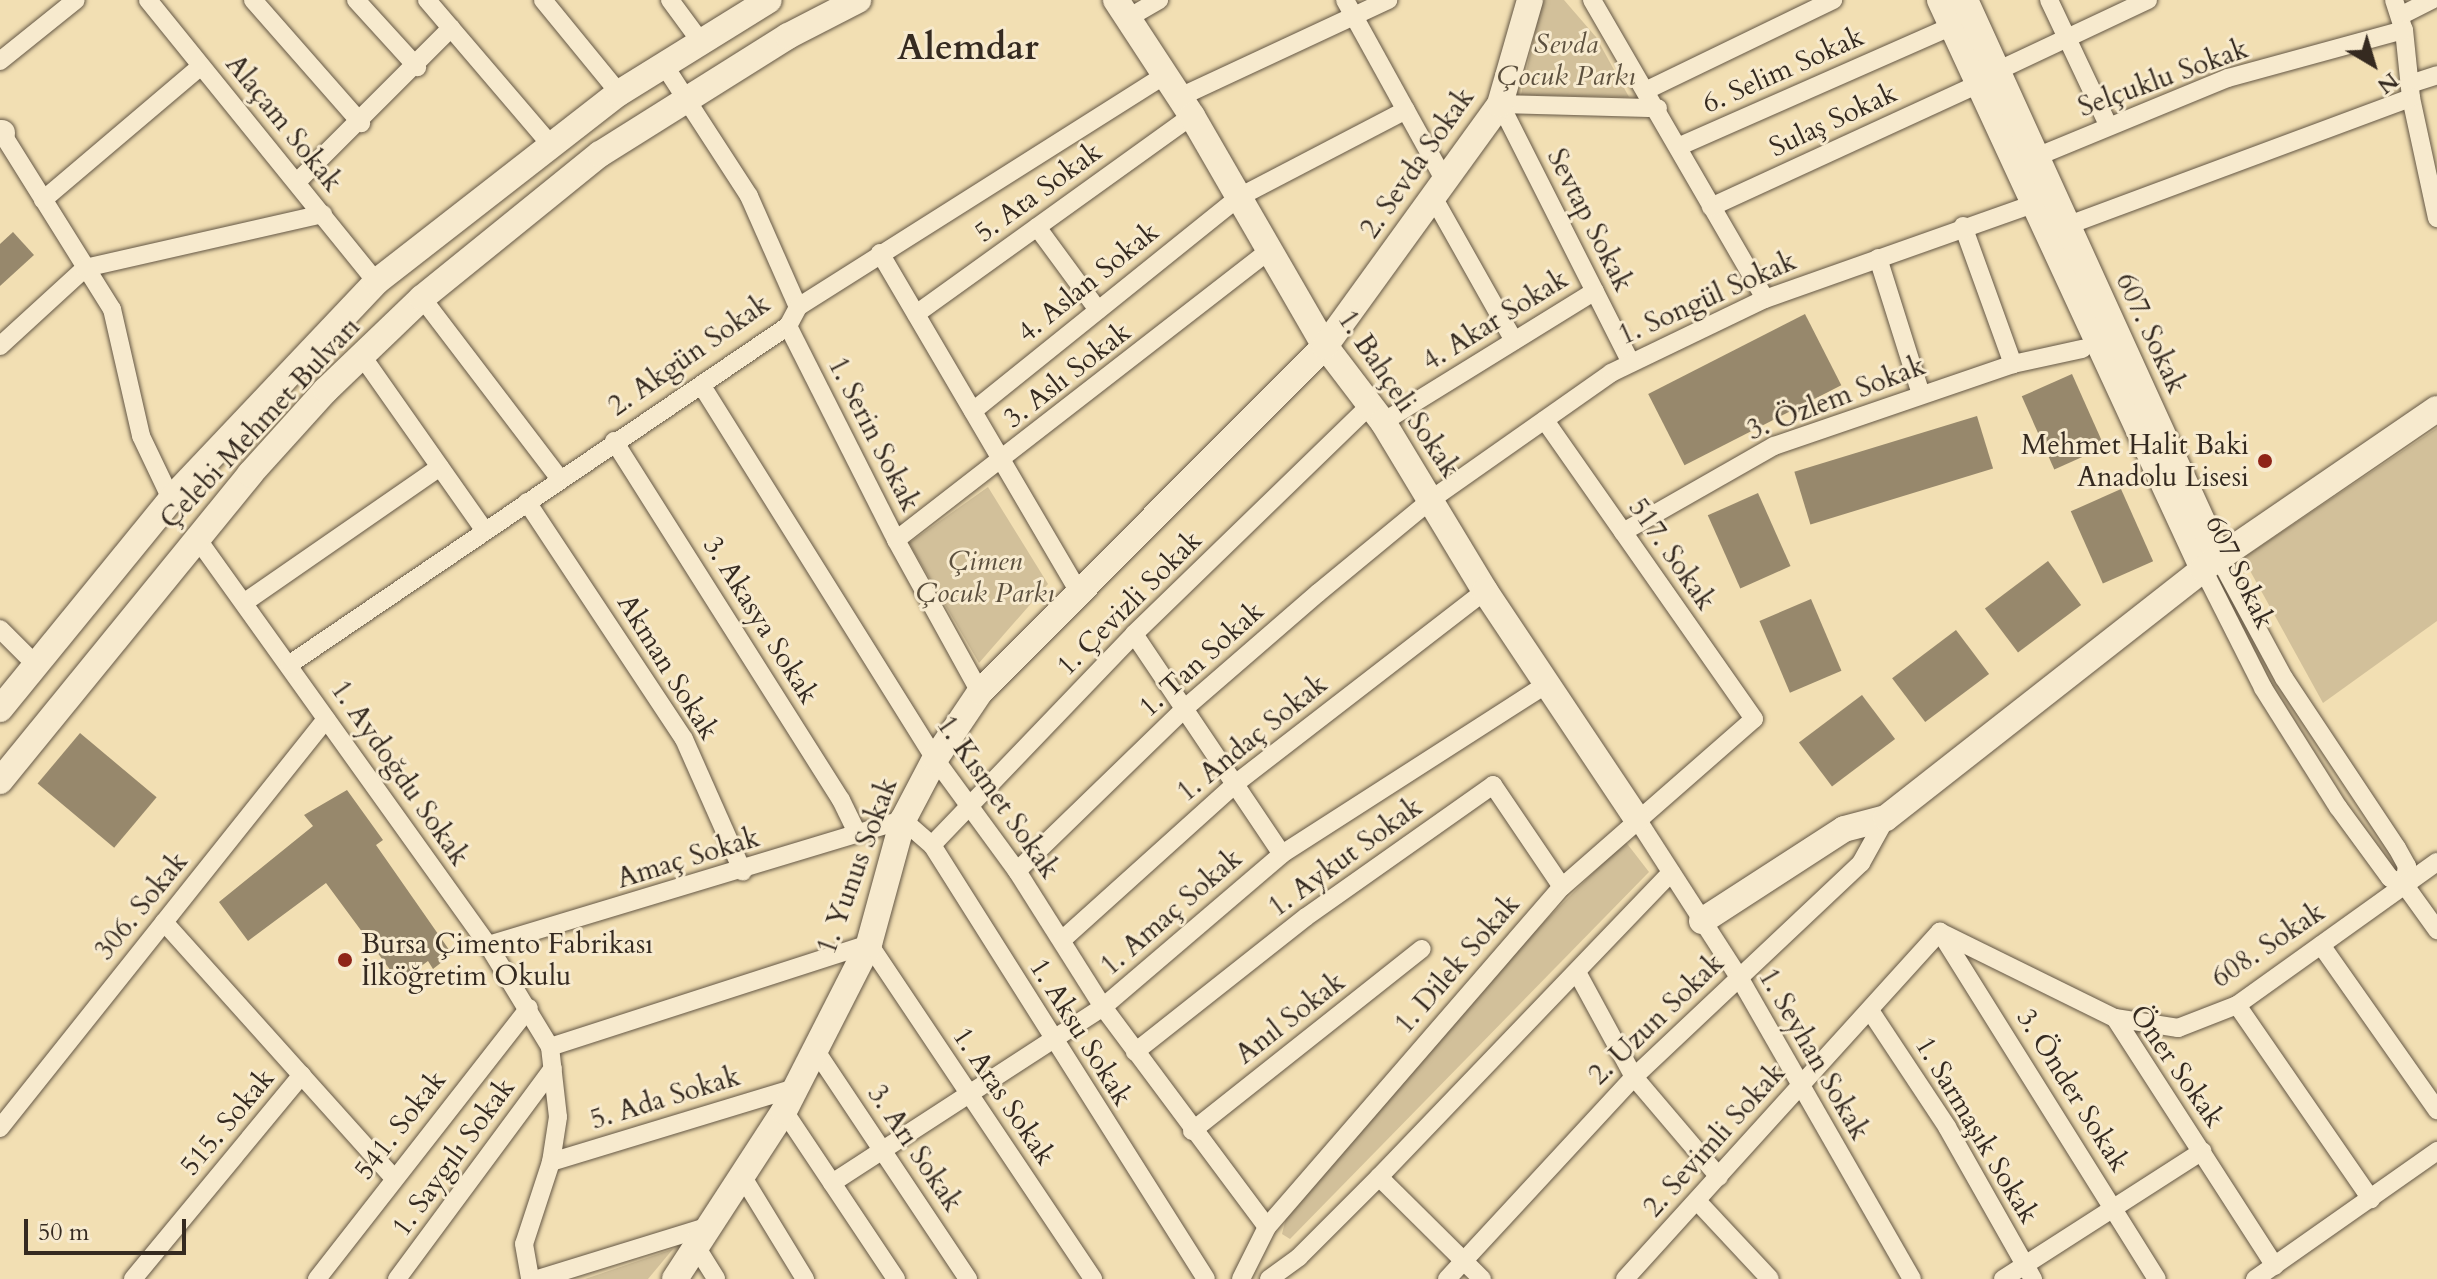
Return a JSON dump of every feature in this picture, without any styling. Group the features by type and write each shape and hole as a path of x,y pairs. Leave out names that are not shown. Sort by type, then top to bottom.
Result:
{"street":[{"path":"0,61 76,0"},
{"name":"Alaçam Sokak","path":"148,0 376,282"},
{"path":"253,0 361,123"},
{"path":"356,0 417,67"},
{"path":"427,0 550,144"},
{"path":"543,0 619,93"},
{"path":"670,0 701,42"},
{"name":"Çelebi Mehmet Bulvarı","path":"0,709 171,499 376,282 619,93 769,0"},
{"name":"Çelebi Mehmet Bulvarı","path":"0,781 196,537 362,356 422,298 600,154 689,96 858,0"},
{"path":"1122,9 1159,0"},
{"name":"5. Ata Sokak","path":"916,314 1037,227 1186,107 1348,7 1388,0"},
{"path":"1592,0 1680,146 1711,207 1765,299"},
{"path":"1647,90 1833,0"},
{"name":"607 Sokak","path":"1940,0 1952,26 1988,78 2034,204 2211,564 2256,675 2338,807 2390,878 2404,884"},
{"name":"607. Sokak","path":"1965,0 1988,78 2036,157 2211,564 2397,848 2407,866 2404,884 2437,930"},
{"path":"2049,0 2108,125"},
{"name":"Sulaş Sokak","path":"1711,207 1988,78 2065,35 2148,0"},
{"name":"Selçuklu Sokak","path":"2036,157 2108,125 2432,0"},
{"name":"2. Sevda Sokak","path":"1325,346 1500,104 1525,5"},
{"path":"1348,7 1406,110 1439,189 1514,341"},
{"name":"1. Bahçeli Sokak","path":"1122,9 1186,107 1325,346 1377,414 1432,499 1485,591 1637,819"},
{"path":"2399,15 2410,91 2437,218"},
{"name":"6. Selim Sokak","path":"1680,146 1952,26"},
{"path":"297,182 361,123 451,28"},
{"path":"664,65 689,96 749,196 798,307"},
{"path":"43,200 201,66"},
{"path":"2066,226 2410,91 2437,75"},
{"name":"2. Akgün Sokak","path":"290,664 559,478 702,386 788,326 798,307 1164,76"},
{"path":"1500,104 1658,108"},
{"name":"Sevtap Sokak","path":"1500,104 1630,361"},
{"name":"4. Aslan Sokak","path":"973,411 1239,197 1406,110"},
{"path":"1,132 112,309 141,436 171,499"},
{"name":"1. Songül Sokak","path":"1432,499 1630,361 1765,299 1963,226 2034,204"},
{"path":"0,346 85,268 323,214"},
{"path":"1963,226 2013,364"},
{"path":"1037,227 1098,310"},
{"name":"3. Aslı Sokak","path":"896,540 1003,461 1271,249"},
{"path":"880,253 1078,590"},
{"path":"1878,258 1921,394"},
{"name":"4. Akar Sokak","path":"1377,414 1514,341 1595,291"},
{"path":"422,298 559,478"},
{"name":"1. Serin Sokak","path":"788,326 896,540 980,692"},
{"name":"1. Yunus Sokak","path":"675,1279 744,1179 790,1100 869,944 903,820 935,759 980,692 1078,590 1325,346"},
{"name":"3. Özlem Sokak","path":"1623,532 1774,446 2013,364 2082,349"},
{"path":"362,356 485,531"},
{"name":"1. Kısmet Sokak","path":"702,386 935,759 1017,871 1103,1007 1192,1131 1267,1227"},
{"path":"1702,921 1844,829 1886,818 2211,564 2437,409"},
{"name":"1. Çevizli Sokak","path":"932,845 972,807 1134,634 1377,414"},
{"name":"517. Sokak","path":"1545,420 1754,719"},
{"name":"3. Akasya Sokak","path":"614,441 834,787 857,833"},
{"path":"245,602 440,467"},
{"name":"1. Tan Sokak","path":"1017,871 1184,709 1432,499"},
{"name":"Akman Sokak","path":"527,502 684,739 743,872"},
{"name":"1. Aydoğdu Sokak","path":"196,537 290,664 488,945 550,1047"},
{"name":"1. Andaç Sokak","path":"1062,940 1235,784 1485,591"},
{"path":"0,629 36,665"},
{"path":"1134,634 1282,854"},
{"name":"1. Amaç Sokak","path":"832,1183 1103,1007 1282,854 1547,684"},
{"name":"306. Sokak","path":"0,1128 326,719"},
{"name":"1. Dilek Sokak","path":"1241,1279 1267,1227 1562,887 1754,719"},
{"name":"1. Aykut Sokak","path":"1135,1052 1306,917 1493,785 1562,887"},
{"name":"2. Uzun Sokak","path":"1447,1279 1634,1077 1861,863 1886,818"},
{"name":"1. Seyhan Sokak","path":"1637,819 1739,977 1912,1279"},
{"name":"Amaç Sokak","path":"488,945 743,872 903,820"},
{"name":"1. Aksu Sokak","path":"903,820 932,845 1206,1279"},
{"name":"608. Sokak","path":"2115,1018 2178,1028 2237,1005 2437,862"},
{"path":"1269,1279 1299,1257 1379,1177 1578,974 1671,873"},
{"path":"164,922 393,1177"},
{"name":"2. Sevimli Sokak","path":"1625,1279 1871,1012 1940,932"},
{"name":"Öner Sokak","path":"1940,932 2115,1018 2275,1266"},
{"name":"3. Önder Sokak","path":"1940,932 2157,1279"},
{"path":"530,1279 524,1244 551,1162 558,1117 550,1047 869,944"},
{"name":"1. Aras Sokak","path":"869,944 1093,1279"},
{"path":"2321,945 2437,1110"},
{"name":"Anıl Sokak","path":"1192,1131 1422,949"},
{"path":"1578,974 1634,1077 1719,1177"},
{"path":"2237,1005 2371,1199"},
{"name":"541. Sokak","path":"317,1279 393,1177 529,1008"},
{"name":"1. Sarmaşık Sokak","path":"1871,1012 1947,1127 2028,1271"},
{"name":"3. Arı Sokak","path":"814,1048 968,1279"},
{"name":"1. Saygılı Sokak","path":"397,1279 553,1068"},
{"name":"515. Sokak","path":"133,1279 302,1075"},
{"path":"790,1100 832,1183 896,1279"},
{"name":"5. Ada Sokak","path":"551,1162 790,1100"},
{"path":"2003,1279 2028,1271 2112,1205 2202,1151"},
{"path":"2255,1279 2437,1151"},
{"path":"1379,1177 1482,1279"},
{"path":"744,1179 805,1279"},
{"path":"1698,1202 1770,1279"},
{"path":"538,1279 712,1225"},
{"path":"697,1248 716,1279"}],"green space":[{"name":"Sevda Çocuk Parkı","path":"1542,0 1564,0 1596,37 1629,97 1521,95"},
{"path":"2437,428 2437,621 2323,703 2243,558"},
{"name":"Çimen Çocuk Parkı","path":"988,487 1048,584 979,663 909,543"},
{"path":"1625,841 1649,872 1290,1239 1282,1234 1286,1218 1514,952"},
{"path":"673,1249 648,1279 585,1279"}],"building":[{"path":"13,232 34,255 0,286 0,244"},
{"path":"1805,314 1841,385 1685,465 1648,394"},
{"path":"2072,374 2105,447 2054,469 2022,396"},
{"path":"1977,416 1993,469 1810,524 1794,472"},
{"path":"2121,489 2153,561 2103,584 2071,511"},
{"path":"1758,493 1791,566 1740,588 1708,515"},
{"path":"2048,561 2081,605 2018,652 1985,609"},
{"path":"1811,599 1841,671 1790,693 1759,621"},
{"path":"1956,630 1989,674 1925,722 1892,678"},
{"path":"1862,695 1895,739 1832,786 1799,743"},
{"path":"80,733 157,797 114,848 38,784"},
{"path":"347,790 383,840 376,845 452,954 433,969 428,961 404,979 396,968 391,971 326,883 248,941 219,902 313,826 304,815"}],"place":[{"name":"Mehmet Halit Baki Anadolu Lisesi","path":"2265,461"},
{"name":"Bursa Çimento Fabrikası İlköğretim Okulu","path":"345,960"}],"district":[{"name":"Alemdar","path":"968,48"}]}
